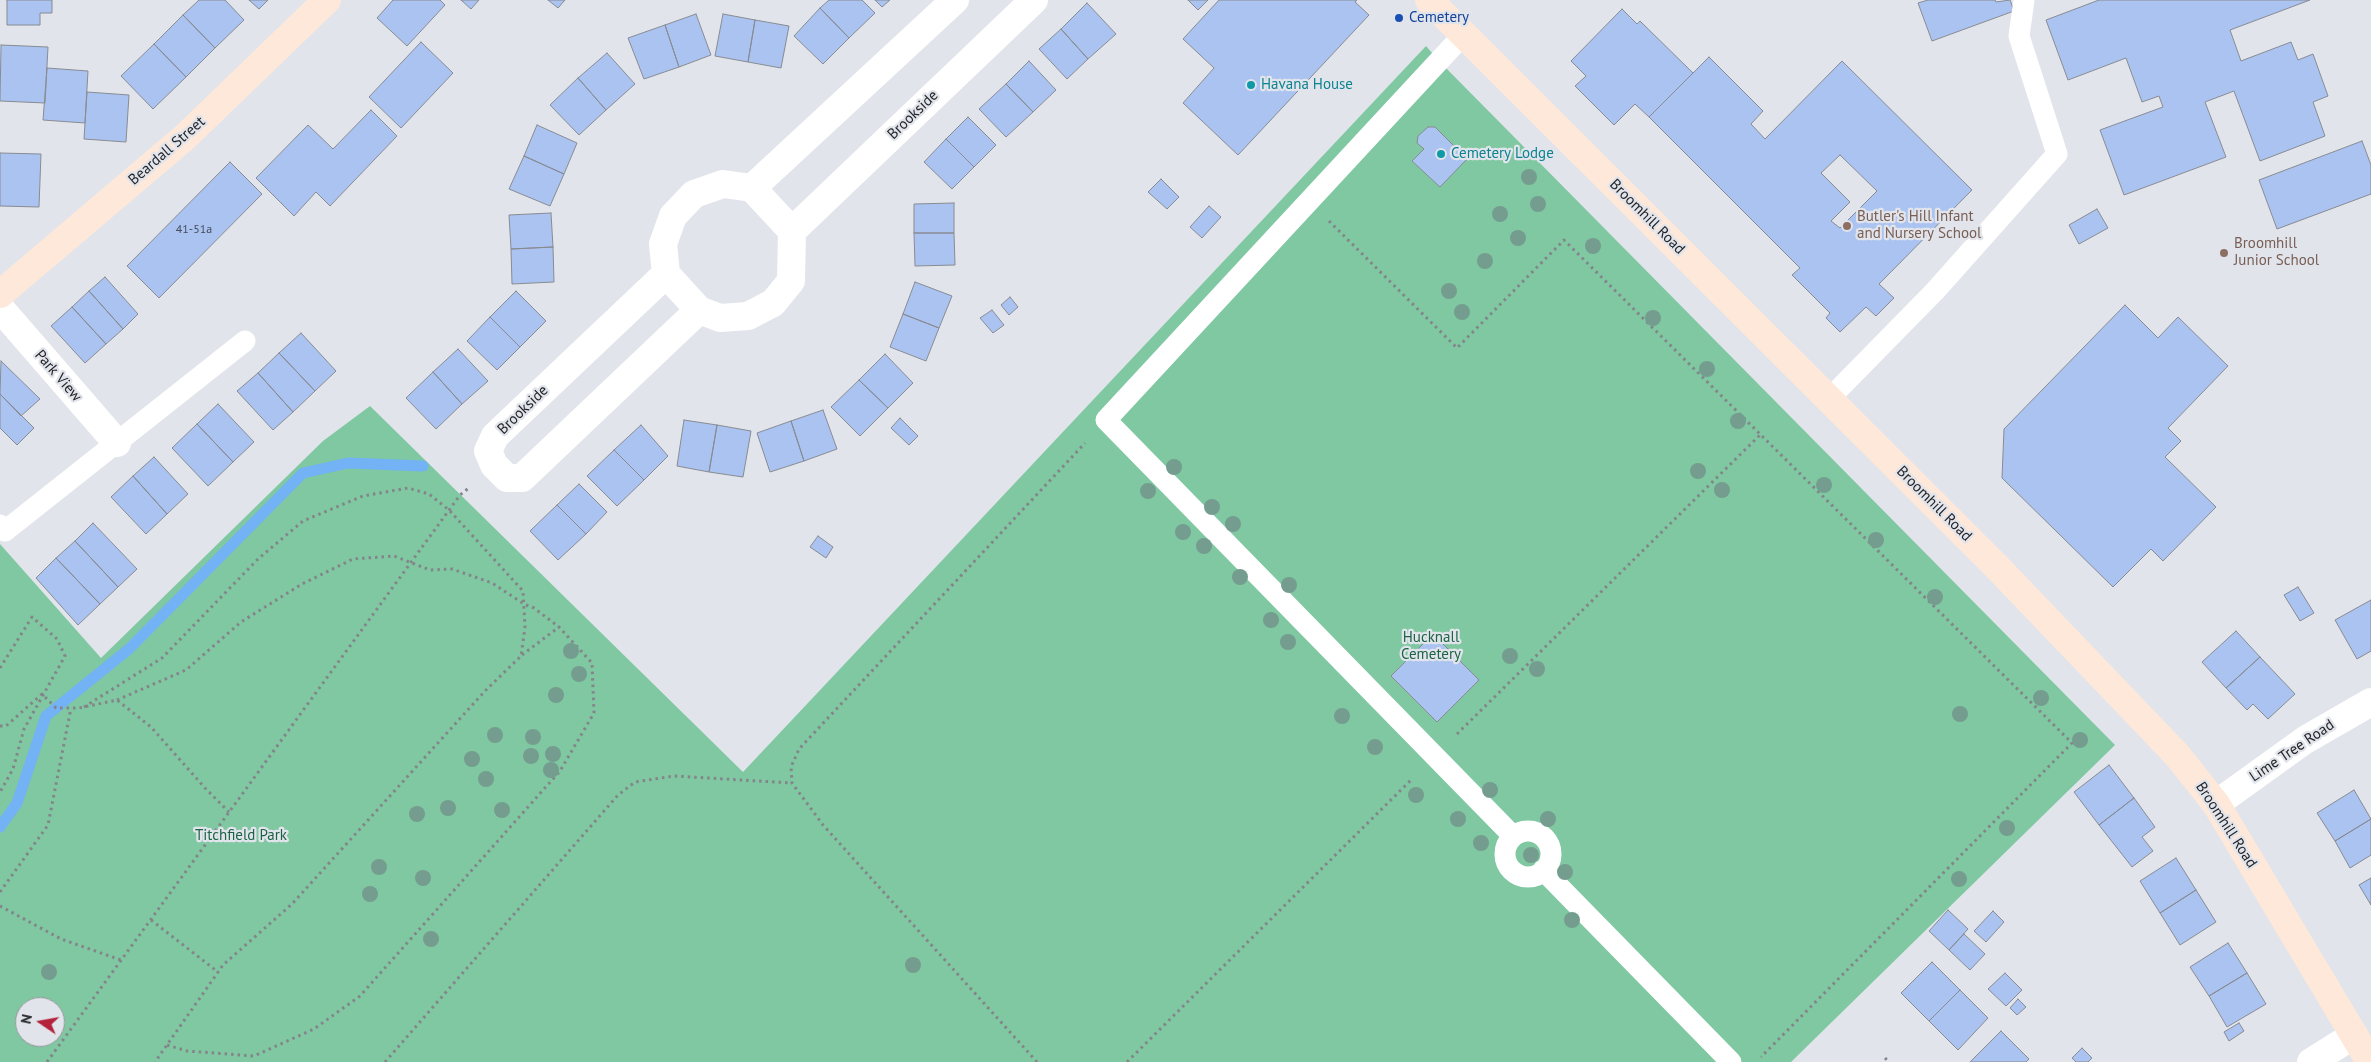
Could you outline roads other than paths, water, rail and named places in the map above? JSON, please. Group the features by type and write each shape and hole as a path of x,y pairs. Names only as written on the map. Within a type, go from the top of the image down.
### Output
{"street":[{"name":"Beardall Street","path":"0,294 185,137 327,0"},
{"path":"752,188 955,0"},
{"name":"Brookside","path":"792,231 1034,0"},
{"name":"Broomhill Road","path":"1429,0 2084,656 2178,755 2216,804 2370,1062"},
{"path":"723,184 752,188 792,231 791,281 773,303 748,316 720,318 699,310 666,274 663,244 673,216 694,194 723,184"},
{"name":"Brookside","path":"666,274 495,436 488,450 494,466 507,478 522,478 699,310"},
{"name":"Park View","path":"0,308 117,443"},
{"name":"Lime Tree Road","path":"2216,804 2305,740 2371,702"},
{"path":"2311,1062 2354,1035"}],"lane":[{"path":"1829,399 1935,291 2057,154 2019,36 2024,0"},
{"path":"1464,34 1106,420 1512,835"},
{"path":"0,525 5,531 245,341"},
{"path":"1527,830 1543,835 1551,849 1549,865 1537,876 1520,877 1507,866 1504,850 1512,835 1527,830"},
{"path":"1543,870 1732,1062"}],"waterway":[{"path":"0,827 17,803 46,716 129,649 303,473 348,463 423,466"}],"place":[{"name":"Cemetery","path":"1399,18"},
{"name":"Havana House","path":"1251,85"},
{"name":"Cemetery Lodge","path":"1441,154"},
{"name":"Butler's Hill Infant and Nursery School","path":"1847,226"},
{"name":"Broomhill Junior School","path":"2224,253"}],"park label":[{"name":"Hucknall Cemetery","path":"1431,646"},
{"name":"Titchfield Park","path":"241,836"}]}
